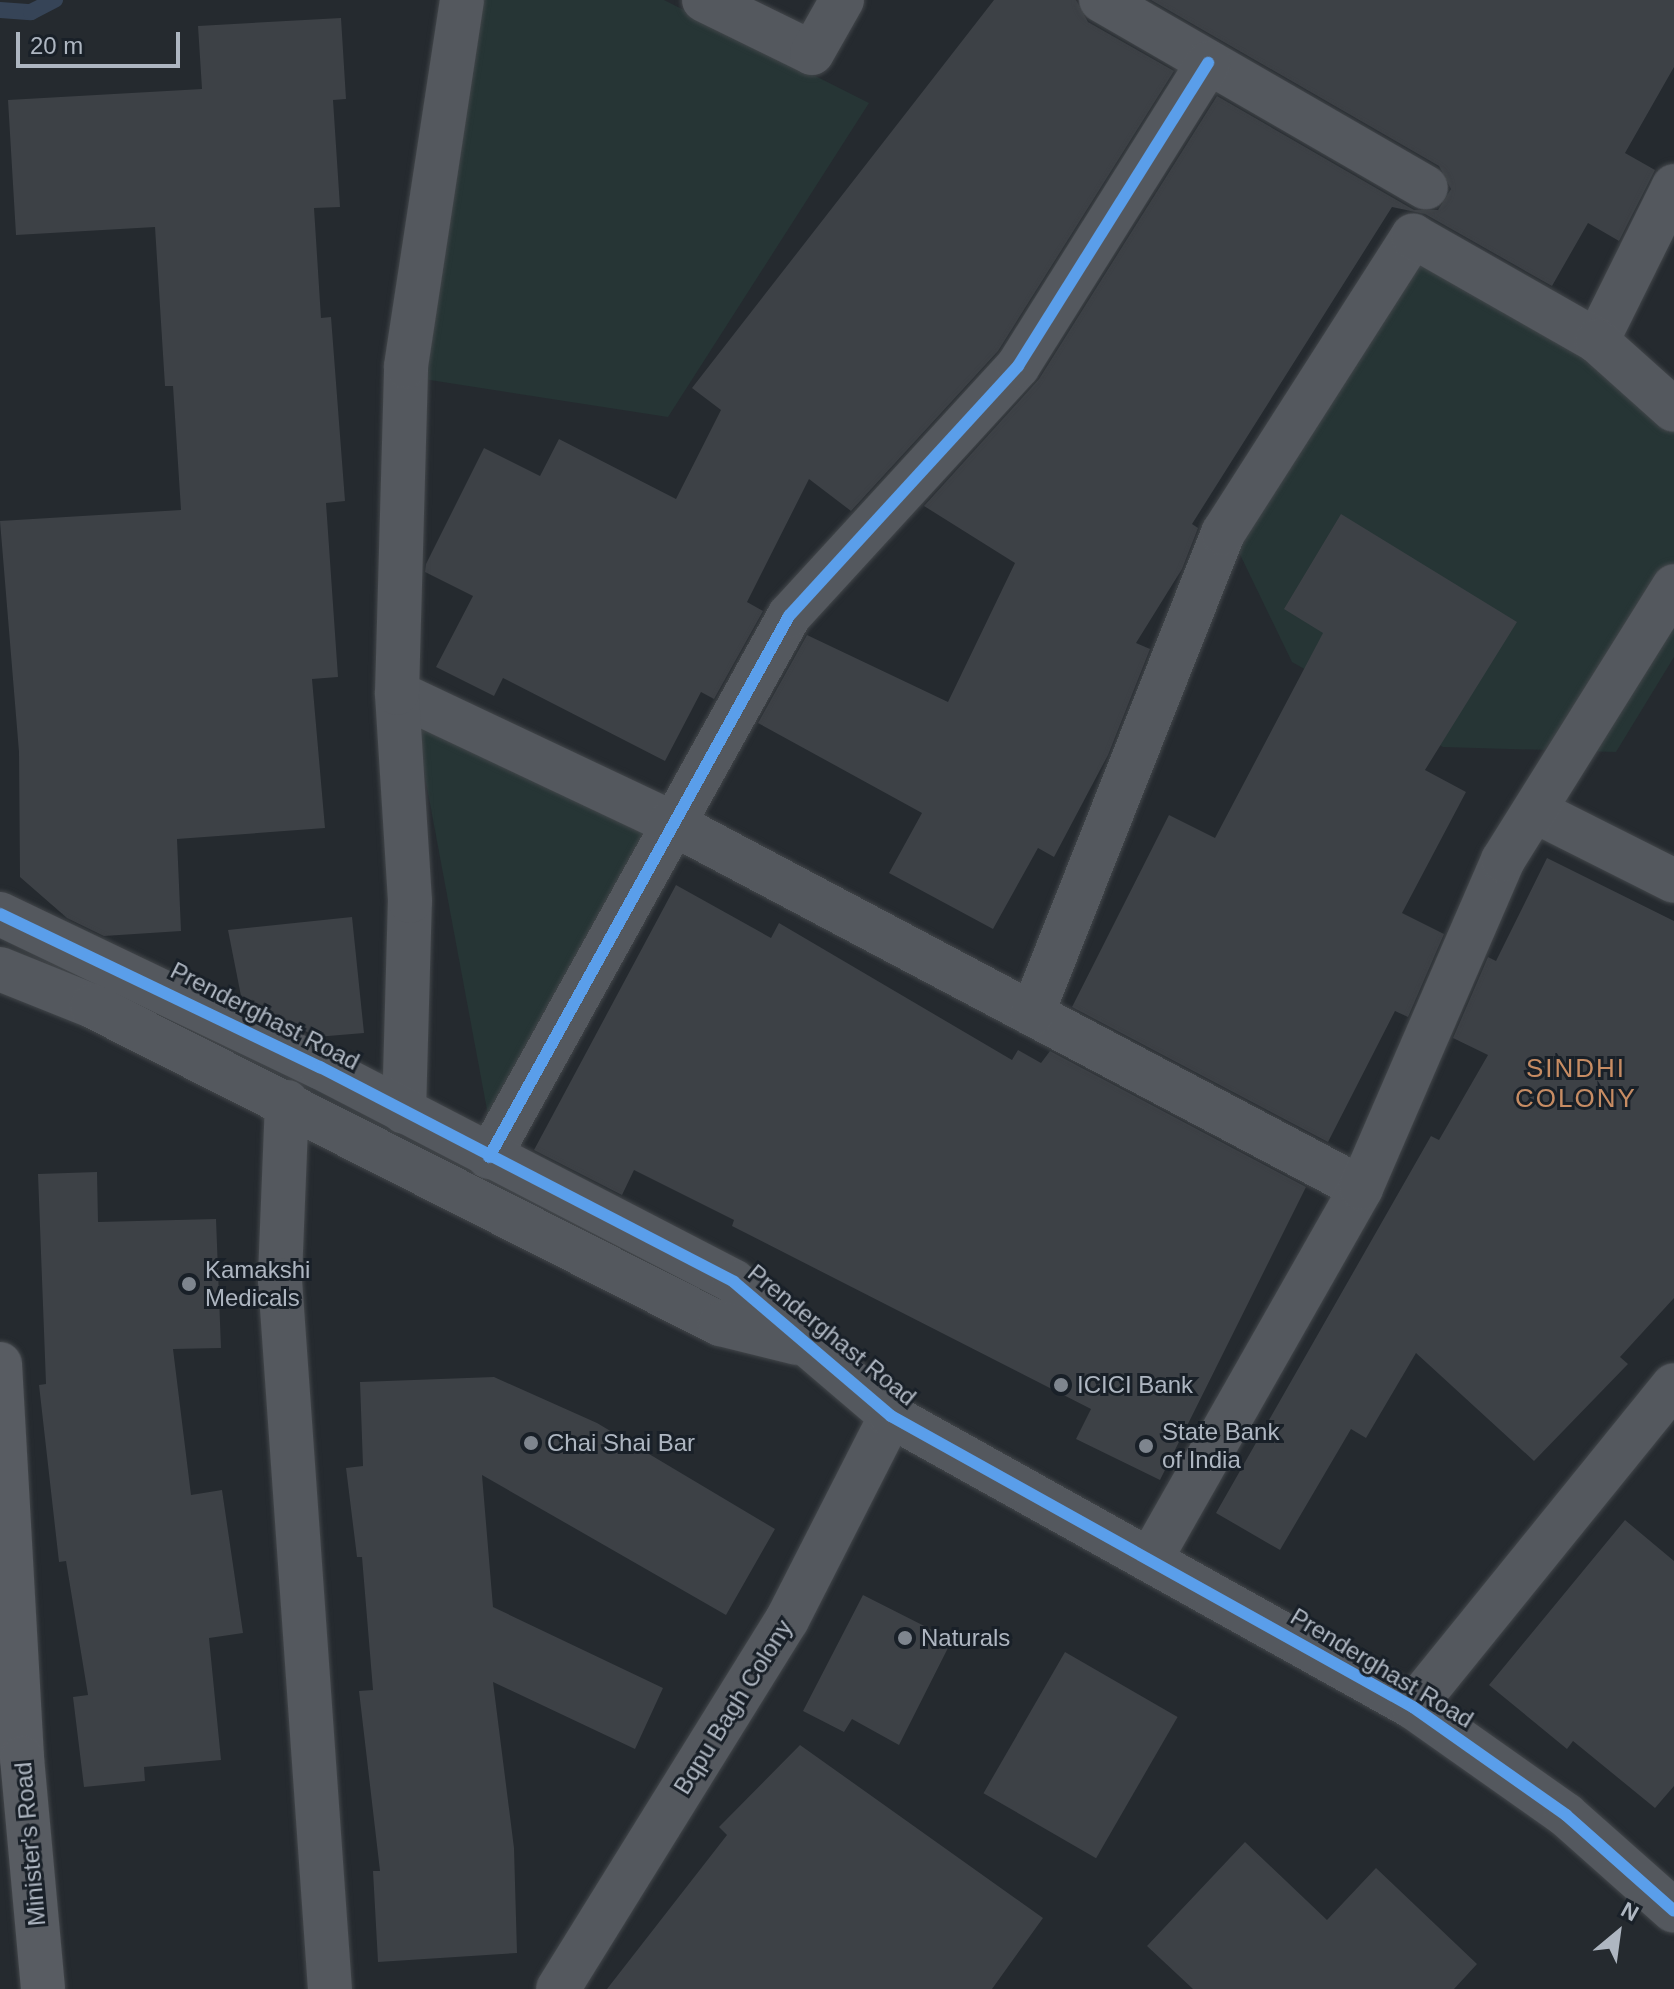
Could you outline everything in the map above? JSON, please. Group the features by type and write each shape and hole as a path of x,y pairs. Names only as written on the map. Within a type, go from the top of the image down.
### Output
{"main road":[{"name":"Minister's Road","path":"0,1364 22,1758 43,1989"}],"street":[{"path":"404,1112 410,901 397,693 406,366 462,0"},
{"path":"704,0 812,53 842,0"},
{"path":"1101,0 1426,188"},
{"path":"489,1157 670,822 789,616 1018,366 1208,63"},
{"path":"1597,341 1674,186"},
{"path":"1032,1014 1223,533 1413,236 1597,341 1674,410"},
{"path":"1151,1558 1361,1188 1503,860 1537,812 1674,586"},
{"path":"397,693 670,822 1361,1188"},
{"path":"1537,812 1674,881"},
{"name":"Prenderghast Road","path":"0,914 137,976 734,1282 891,1416 1151,1558 1413,1707 1566,1815 1674,1911"},
{"name":"Prenderghast Road","path":"0,969 92,1006 287,1102 720,1324 804,1344"},
{"path":"287,1102 280,1280 330,1989"},
{"path":"1413,1707 1674,1385"},
{"name":"Bqpu Bagh Colony","path":"558,1989 787,1620 891,1416"}],"shaded area":[{"path":"480,0 664,0 869,103 668,417 417,378"},
{"path":"1413,254 1592,358 1674,427 1674,657 1616,752 1443,747 1292,662 1233,540"},
{"path":"410,696 656,817 493,1142"}],"building":[{"path":"994,0 1076,0 1088,22 1174,71 998,351 851,511 809,479 747,602 763,611 714,699 701,692 665,761 503,678 494,696 436,667 473,596 425,572 426,564 484,448 540,476 559,439 676,499 721,410 692,388"},
{"path":"1151,0 1674,0 1674,67 1625,153 1655,170 1619,241 1588,223 1552,286 1425,214 1392,207 1192,524 1198,528 1182,569 1136,643 1150,649 1108,755 1054,857 1038,848 993,929 889,873 922,813 758,723 807,635 948,702 1015,563 924,506 1039,379 1217,96 1414,210 1438,210 1451,189 1439,166"},
{"path":"341,18 346,99 333,100 340,207 314,208 321,318 331,317 345,501 326,503 338,677 312,679 325,828 177,839 181,931 104,936 67,918 20,877 19,752 0,521 181,510 173,386 165,386 155,227 16,235 8,100 202,89 198,26"},
{"path":"1341,514 1517,622 1425,770 1466,792 1402,913 1444,934 1408,1017 1395,1011 1328,1142 1072,1007 1169,815 1215,838 1323,633 1284,609"},
{"path":"1547,858 1674,921 1674,1298 1620,1357 1628,1364 1534,1461 1416,1353 1366,1438 1351,1429 1280,1550 1216,1513 1431,1136 1439,1140 1488,1055 1453,1038 1488,957 1496,961"},
{"path":"676,885 771,938 779,923 1012,1060 1018,1050 1041,1063 1050,1051 1306,1187 1160,1480 1076,1439 1091,1409 732,1226 734,1220 634,1170 622,1195 534,1150"},
{"path":"352,917 364,1033 316,1037 241,996 228,930"},
{"path":"97,1172 98,1222 216,1219 221,1348 173,1349 191,1495 222,1490 243,1633 209,1638 221,1760 144,1767 145,1781 84,1787 73,1697 88,1695 66,1561 59,1562 39,1385 46,1384 38,1174"},
{"path":"494,1377 597,1423 775,1529 726,1615 482,1475 493,1607 663,1688 635,1749 493,1682 514,1848 517,1953 378,1962 373,1871 380,1871 359,1691 373,1690 362,1557 357,1557 346,1468 363,1466 360,1382"},
{"path":"1625,1520 1674,1561 1674,1786 1655,1808 1573,1741 1567,1749 1489,1685"},
{"path":"863,1595 952,1640 899,1745 852,1719 844,1732 803,1711"},
{"path":"1065,1652 1178,1717 1096,1858 984,1793"},
{"path":"800,1745 1043,1918 992,1989 607,1989 727,1835 719,1827"},
{"path":"1245,1842 1327,1920 1376,1868 1477,1964 1454,1989 1193,1989 1147,1946"}],"waterway":[{"path":"0,10 31,12 55,0"}],"cycle path":[{"path":"489,1157 789,616 1018,366 1208,63"},
{"path":"0,914 320,1067 734,1282 891,1416 1413,1707 1566,1815 1674,1911"}],"place":[{"name":"Kamakshi Medicals","path":"189,1284"},
{"name":"ICICI Bank","path":"1061,1385"},
{"name":"Chai Shai Bar","path":"531,1443"},
{"name":"State Bank of India","path":"1146,1446"},
{"name":"Naturals","path":"905,1638"}],"district":[{"name":"SINDHI COLONY","path":"1576,1084"}]}
